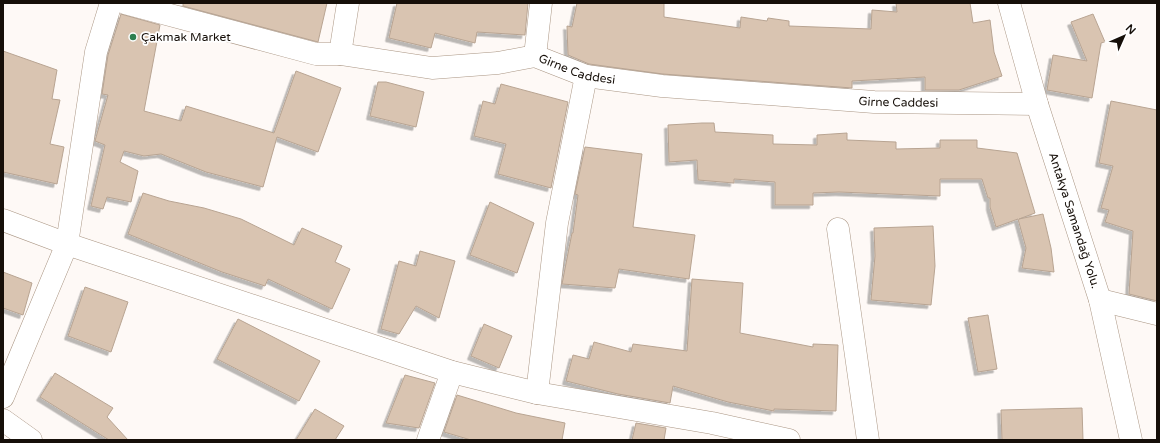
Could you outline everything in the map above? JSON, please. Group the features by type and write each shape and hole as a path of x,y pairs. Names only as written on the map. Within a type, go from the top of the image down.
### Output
{"street":[{"path":"3,397 67,244 96,52 112,3"},
{"name":"Girne Caddesi","path":"125,3 316,54 340,54 432,68 498,63 535,56 586,76 662,86 874,102 1037,104"},
{"path":"340,54 348,3"},
{"path":"535,56 541,3"},
{"name":"Antakya Samandağ Yolu.","path":"1009,3 1037,104 1100,300 1131,440"},
{"path":"537,393 557,223 586,76"},
{"path":"3,220 67,244 452,372 709,432 789,440"},
{"path":"838,229 868,440"},
{"path":"1100,300 1157,314"},
{"path":"428,440 452,372"},
{"path":"3,420 31,440"}],"building":[{"path":"183,3 327,3 318,42 183,6"},
{"path":"397,3 528,3 525,35 477,32 475,43 435,33 431,48 389,38"},
{"path":"577,3 664,3 664,17 740,28 741,17 767,21 768,18 789,21 789,26 871,29 872,10 897,12 896,3 970,3 973,23 990,20 994,52 1002,76 959,90 925,90 925,77 852,81 852,88 663,74 589,64 568,55 567,26 572,27"},
{"path":"121,14 160,25 144,111 181,121 186,106 274,133 296,71 341,88 318,152 277,137 263,187 206,172 161,154 144,156 124,151 120,162 138,171 131,202 107,197 103,209 91,206 105,145 95,141 108,95 102,94 108,55"},
{"path":"1093,14 1105,42 1101,43 1092,98 1047,90 1053,55 1087,61 1071,22"},
{"path":"3,51 57,70 52,99 60,100 50,144 64,147 57,184 3,172"},
{"path":"378,82 386,82 424,92 416,127 370,116"},
{"path":"501,84 568,102 551,188 498,174 506,144 474,136 483,101 495,104"},
{"path":"1111,101 1157,110 1157,301 1129,294 1133,231 1105,222 1109,210 1101,208 1113,166 1099,163"},
{"path":"714,123 715,132 773,135 773,144 817,145 817,135 847,133 847,140 896,142 896,149 940,148 940,140 977,140 977,148 1017,153 1035,213 1019,219 1043,214 1051,248 1054,272 1022,268 1026,248 1018,219 996,227 990,207 990,198 988,198 982,179 940,179 940,196 839,192 813,193 813,205 775,205 775,182 734,179 734,183 698,180 697,160 669,162 668,125"},
{"path":"585,147 642,154 633,227 695,235 689,279 619,269 615,288 562,284 573,233 578,195 575,194"},
{"path":"143,193 241,219 294,245 302,228 342,246 335,262 350,269 332,309 268,279 265,286 222,272 128,234"},
{"path":"490,202 534,223 517,273 470,255"},
{"path":"933,226 935,266 931,305 871,300 875,256 874,228"},
{"path":"420,251 455,261 439,318 416,306 399,334 381,329 399,261 416,266"},
{"path":"3,272 32,283 23,315 3,308"},
{"path":"692,279 743,283 740,333 813,347 813,344 838,345 836,411 774,409 774,411 728,402 673,386 670,403 618,394 566,381 573,355 589,359 594,342 631,352 633,344 687,351"},
{"path":"85,287 128,302 111,352 68,336"},
{"path":"988,315 997,369 978,372 968,318"},
{"path":"238,319 320,361 299,401 217,359"},
{"path":"484,324 512,336 499,368 471,356"},
{"path":"55,373 113,408 107,417 128,440 109,440 40,397"},
{"path":"405,375 435,383 419,428 386,423"},
{"path":"457,395 516,413 565,423 562,440 471,440 444,432"},
{"path":"1082,408 1083,440 1002,440 1001,410"},
{"path":"315,409 344,426 335,440 296,440"},
{"path":"636,423 666,428 664,440 632,440"}],"place":[{"name":"Çakmak Market","path":"133,37"}]}
